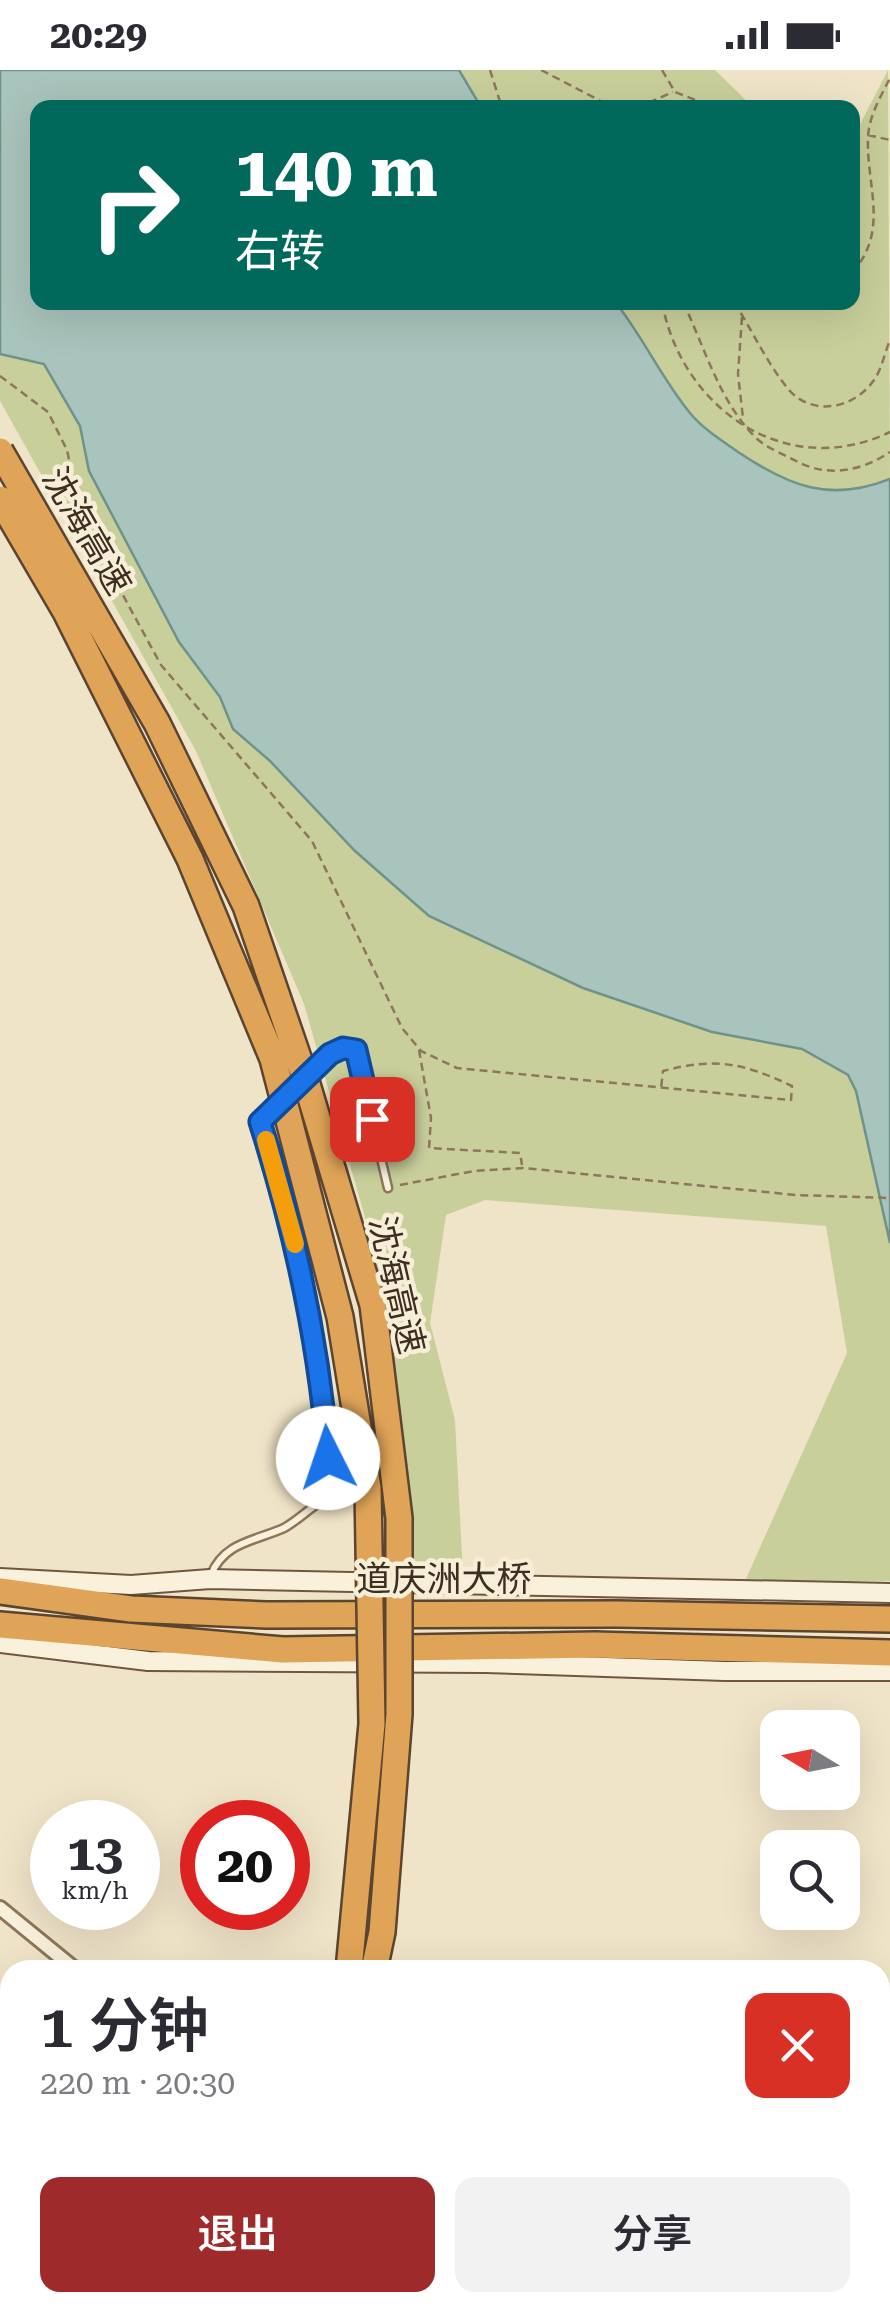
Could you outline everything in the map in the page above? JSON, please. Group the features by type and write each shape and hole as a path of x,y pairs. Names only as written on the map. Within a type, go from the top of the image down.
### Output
{"highway":[{"name":"沈海高速","path":"0,451 158,723 246,906 306,1081 373,1304 399,1518 400,1714 382,1932 376,1960"},
{"name":"沈海高速","path":"0,500 66,612 198,877 272,1059 340,1317 368,1488 372,1724 350,1960"},
{"name":"道庆洲大桥","path":"0,1591 132,1608 267,1615 618,1614 890,1619"},
{"name":"道庆洲大桥","path":"0,1626 283,1650 595,1645 890,1653"}],"main road":[{"path":"0,1578 131,1585 210,1579 890,1593"},
{"path":"0,1643 148,1661 486,1663 890,1672"}],"street":[{"path":"0,1908 64,1960"}],"lane":[{"path":"302,1081 330,1054 343,1048 356,1050 388,1188"},
{"path":"210,1579 216,1563 227,1552 247,1540 285,1527 317,1504 328,1458 323,1393 306,1294 286,1204 260,1122 288,1095"}],"path":[{"path":"490,70 499,100"},
{"path":"541,70 599,100"},
{"path":"662,70 675,92 696,100"},
{"path":"860,260 872,240 876,222 868,135 871,117 890,78"},
{"path":"656,100 675,92"},
{"path":"868,135 890,140"},
{"path":"664,310 668,333 687,372 715,406 738,424 765,436 822,447 851,445 890,432"},
{"path":"686,310 712,370 757,438 805,466 828,472 873,464 890,452"},
{"path":"739,310 790,390 808,405 832,408 852,401 875,379 890,340"},
{"path":"743,316 738,374 743,420"},
{"path":"0,376 48,412 67,450 81,518 161,665 312,841 402,1028 419,1049 456,1068 660,1088 792,1100 792,1086 751,1068 698,1062 664,1070 660,1088"},
{"path":"419,1049 432,1118 429,1148 520,1153 523,1168"},
{"path":"388,1188 474,1170 523,1168 796,1195 890,1198"}],"green space":[{"path":"448,70 715,70 746,100 466,100"},
{"path":"888,70 890,488 817,510 691,443 599,310 860,310 860,124"},
{"path":"0,270 171,577 890,1051 890,1581 745,1581 847,1353 826,1226 485,1200 446,1215 430,1323 455,1420 463,1575 411,1568 377,1259 304,1004 196,751 0,401"}],"water":[{"path":"0,70 459,70 477,100 30,100 30,310 621,310 690,413 738,452 775,474 811,487 848,490 890,479 890,1243 856,1091 848,1075 802,1049 712,1032 583,988 429,916 355,851 270,761 233,729 220,697 179,642 89,471 80,426 44,364 0,354"}],"slow traffic":[{"path":"266,1140 295,1244"}],"route":[{"path":"328,1458 323,1393 306,1294 286,1204 260,1122 330,1054 343,1048 356,1050 372,1119"}]}
